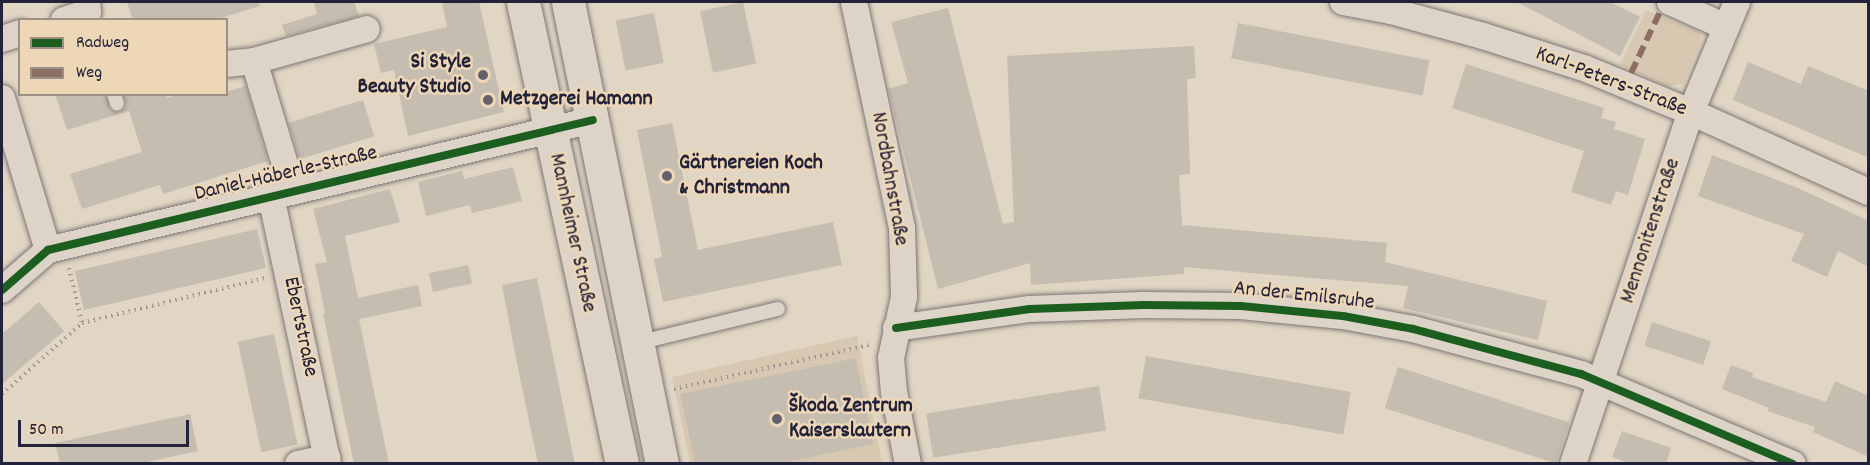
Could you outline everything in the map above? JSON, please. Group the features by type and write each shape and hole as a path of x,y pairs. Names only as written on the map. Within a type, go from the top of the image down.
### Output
{"main road":[{"name":"Mannheimer Straße","path":"523,2 622,464"},
{"name":"Mannheimer Straße","path":"568,2 662,464"}],"street":[{"name":"Nordbahnstraße","path":"860,2 902,228 904,297 891,358 908,464"},
{"name":"Karl-Peters-Straße","path":"1343,2 1483,36 1584,68 1691,111 1869,192"},
{"path":"1670,2 1726,27"},
{"name":"Mennonitenstraße","path":"1574,464 1691,111 1737,2"},
{"path":"228,64 254,61 367,29"},
{"path":"2,39 18,34"},
{"name":"Daniel-Häberle-Straße","path":"254,61 282,193"},
{"path":"2,98 48,250"},
{"name":"Daniel-Häberle-Straße","path":"2,290 48,250 593,120"},
{"name":"Ebertstraße","path":"282,193 328,461 298,464"},
{"name":"An der Emilsruhe","path":"896,328 1030,309 1143,305 1240,306 1344,316 1413,329 1581,374 1699,421 1793,464"}],"lane":[{"path":"637,343 778,309"}],"path":[{"path":"68,268 82,323"},
{"path":"2,394 82,323 271,277"},
{"path":"647,393 869,345"}],"shaded area":[{"path":"1646,10 1696,30 1701,35 1700,43 1683,84 1668,86 1620,65"},
{"name":"Škoda Zentrum Kaiserslautern","path":"857,336 882,463 690,463 672,377"}],"building":[{"path":"127,2 259,2 260,6 221,18 132,18"},
{"path":"314,2 354,2 359,16 286,36 282,25 317,14"},
{"path":"442,2 479,2 504,112 408,136 394,70 381,73 374,44 447,27"},
{"path":"743,2 756,64 713,73 700,11"},
{"path":"1517,2 1610,2 1640,17 1620,56"},
{"path":"948,8 1003,224 1014,222 1007,56 1194,46 1196,78 1187,79 1190,174 1179,175 1182,225 1387,243 1385,262 1547,301 1538,340 1403,308 1408,286 1184,267 1184,274 1031,285 1030,263 938,289 888,89 908,83 891,22"},
{"path":"654,13 664,63 625,71 616,20"},
{"path":"1238,23 1429,60 1423,96 1231,58"},
{"path":"1748,62 1801,84 1808,66 1869,91 1869,158 1733,100"},
{"path":"1466,64 1604,108 1601,118 1616,122 1614,129 1645,139 1628,195 1616,191 1611,205 1571,192 1584,151 1452,108"},
{"path":"246,86 268,161 163,194 160,185 82,209 70,174 142,152 129,111 67,130 56,96 106,96 110,110 119,113 126,107 124,96 167,96 167,98 173,96 228,96 228,91"},
{"path":"363,100 374,136 300,159 288,123"},
{"path":"672,123 698,250 833,222 842,265 663,302 654,259 662,257 637,130"},
{"path":"1712,155 1798,188 1869,221 1869,267 1838,251 1827,277 1791,261 1804,234 1698,196"},
{"path":"513,167 522,201 472,213 470,205 426,216 418,182 462,171 464,179"},
{"path":"390,189 400,222 345,236 358,298 418,285 422,306 359,319 389,464 354,464 323,314 325,313 315,264 327,262 313,209"},
{"path":"257,229 266,268 84,310 75,271"},
{"path":"468,265 472,284 433,292 429,273"},
{"path":"537,278 575,464 538,464 517,363 502,285"},
{"path":"39,302 64,331 2,384 2,334"},
{"path":"1652,322 1711,341 1703,365 1644,346"},
{"path":"274,334 297,445 261,452 238,342"},
{"path":"1146,356 1351,392 1343,434 1139,398"},
{"name":"Škoda Zentrum Kaiserslautern","path":"856,358 873,444 778,464 695,464 680,394"},
{"path":"1731,365 1753,373 1752,377 1826,402 1835,381 1869,396 1869,457 1813,432 1815,427 1767,411 1769,408 1722,389"},
{"path":"1398,367 1569,423 1556,464 1385,408"},
{"path":"1099,386 1106,430 933,458 926,413"},
{"path":"190,414 198,451 138,464 60,464 55,443"},
{"path":"1622,431 1671,448 1666,464 1631,464 1612,457"}],"marked path":[{"path":"1631,73 1660,12"}],"cycle path":[{"path":"2,290 48,250 593,120"},
{"path":"896,328 1030,309 1143,305 1241,306 1343,316 1413,329 1581,374 1793,464"}],"place":[{"name":"Si Style Beauty Studio","path":"483,75"},
{"name":"Metzgerei Hamann","path":"488,100"},
{"name":"Gärtnereien Koch & Christmann","path":"667,176"},
{"name":"Škoda Zentrum Kaiserslautern","path":"777,419"}]}
